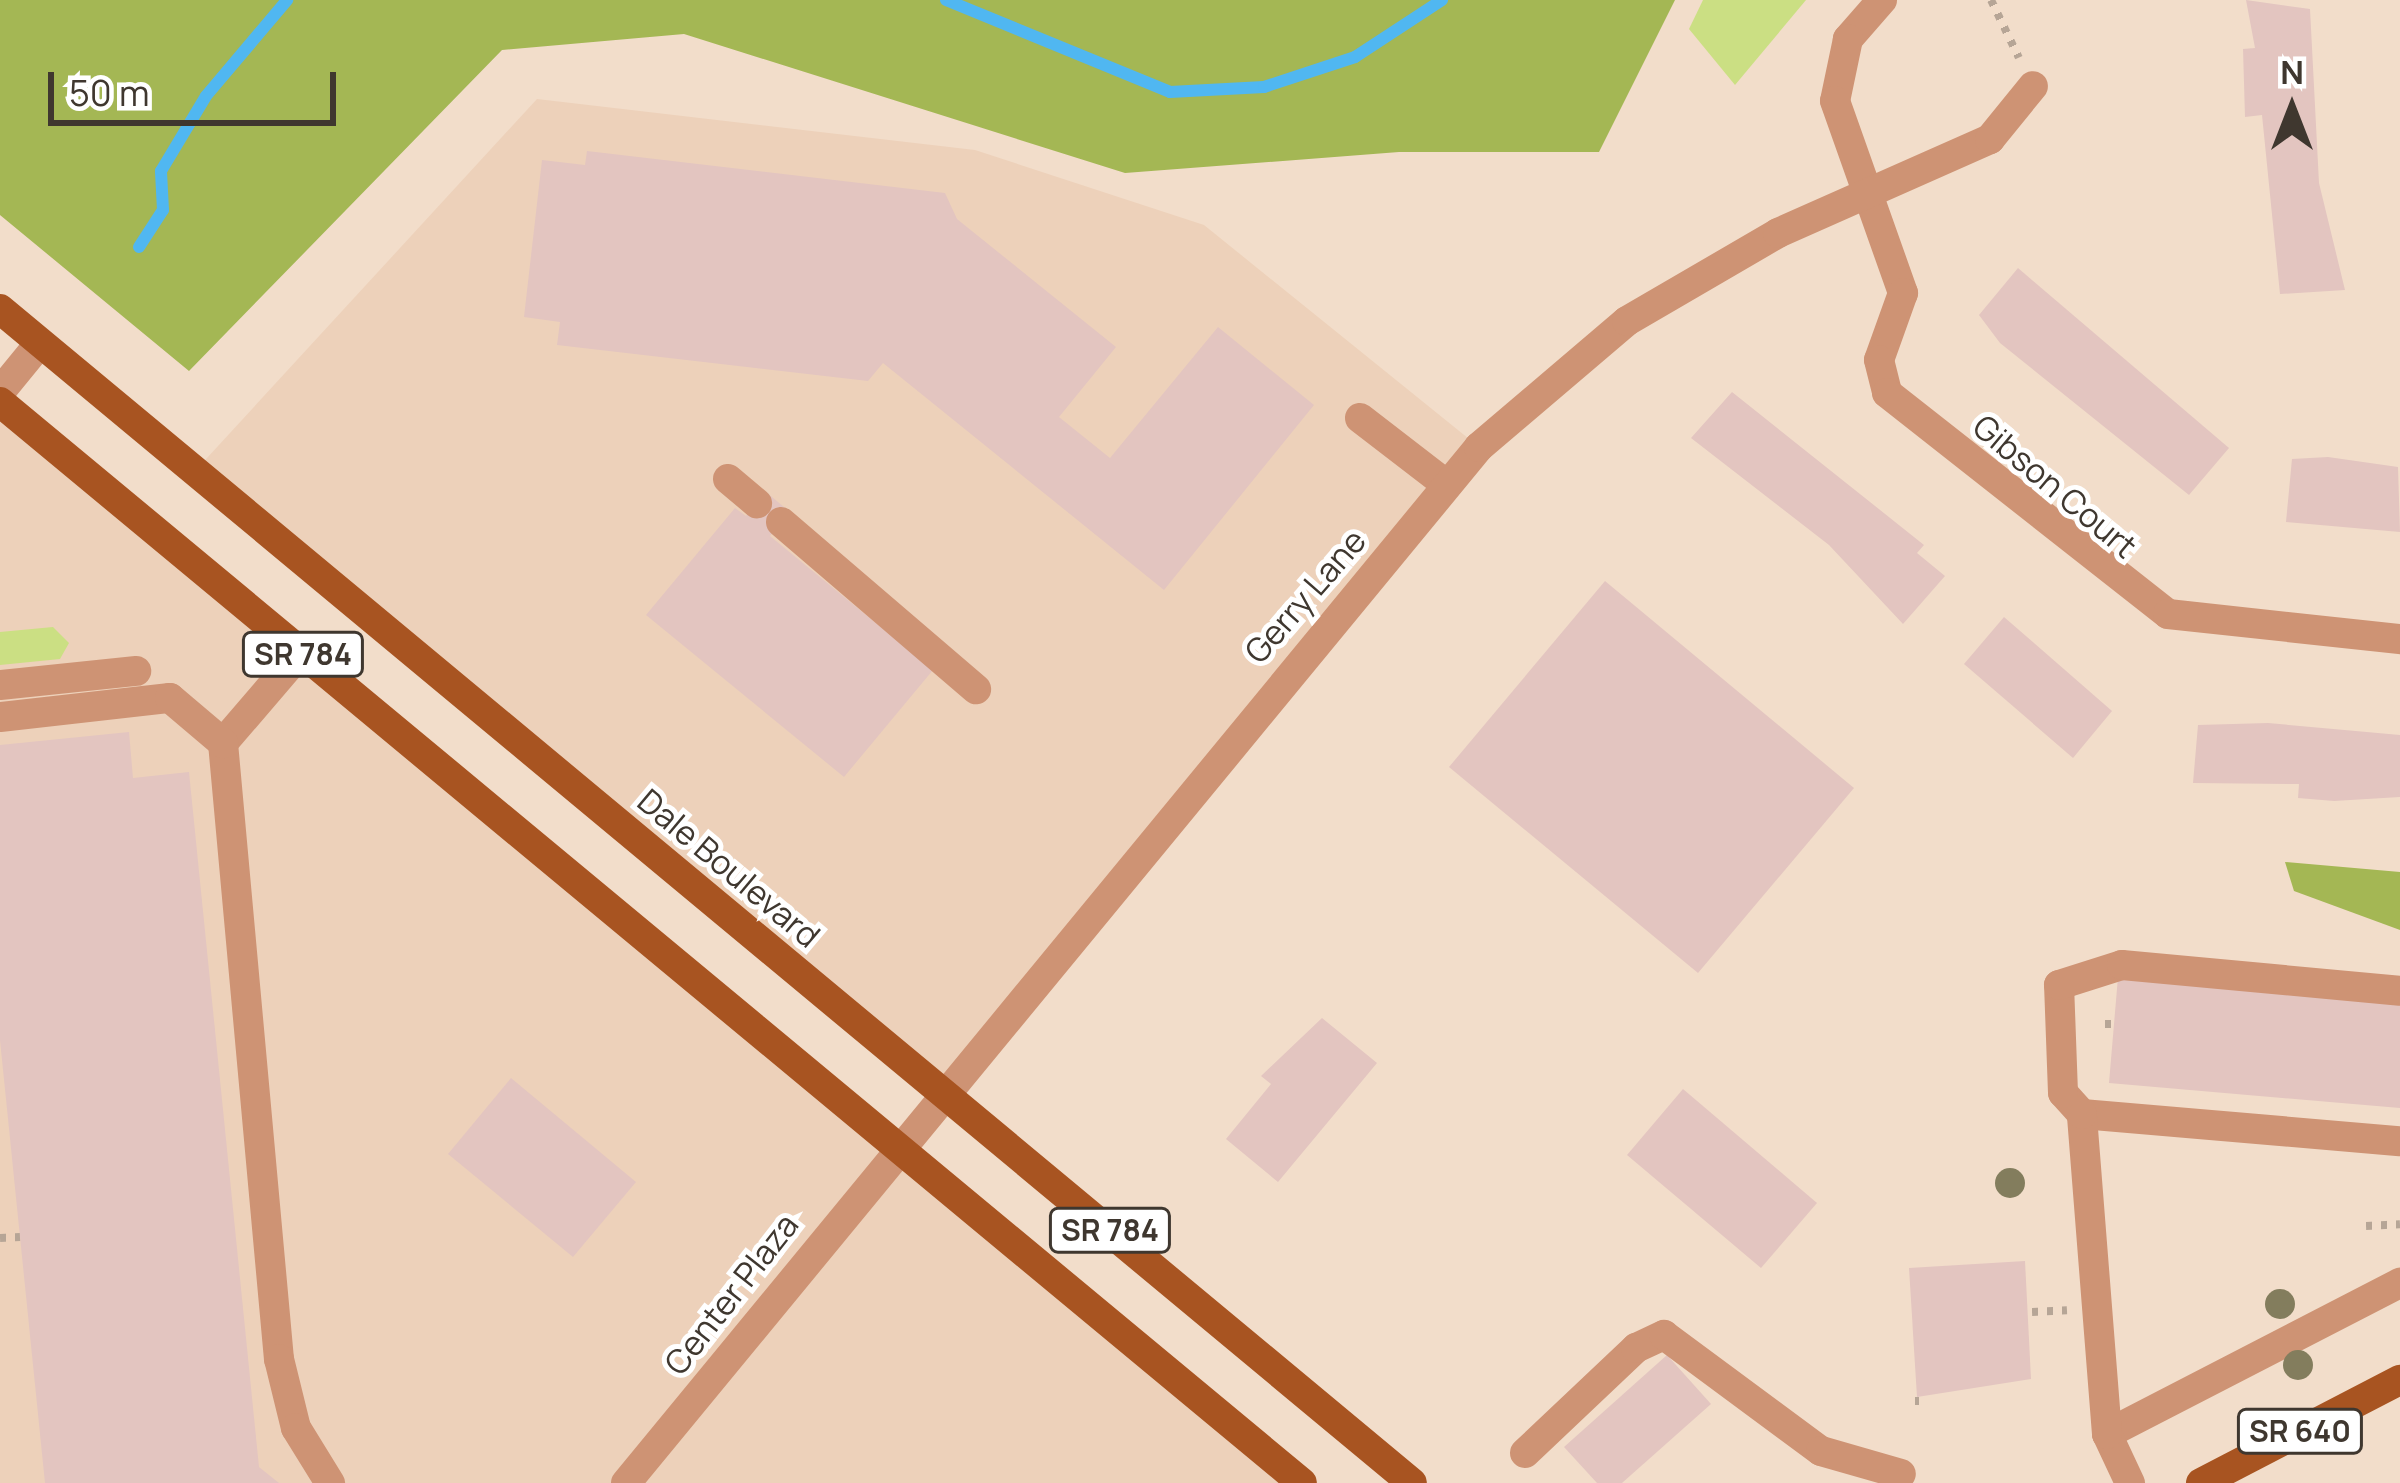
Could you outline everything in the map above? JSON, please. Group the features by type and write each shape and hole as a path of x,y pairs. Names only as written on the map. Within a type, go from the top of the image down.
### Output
{"main road":[{"name":"Dale Boulevard","path":"0,309 1412,1483"},
{"name":"SR 784","path":"0,402 892,1149 1302,1483"},
{"name":"SR 640","path":"2201,1483 2400,1380"}],"street":[{"path":"1862,194 1836,86 1848,39 1882,0"},
{"name":"Gerry Lane","path":"892,1149 1447,485 1627,321 1862,194 1990,139 2033,86"},
{"name":"Gibson Court","path":"1862,194 1905,307 1880,360 1887,393 2111,579 2203,625 2400,639"},
{"path":"0,392 40,343"},
{"path":"1360,418 1447,485"},
{"path":"728,478 976,689"},
{"path":"223,743 301,652"},
{"path":"0,685 136,671"},
{"path":"0,717 170,698 223,743 280,1359 296,1428 330,1483"},
{"path":"2130,1483 2107,1434 2082,1114 2063,1094 2059,985 2122,965 2400,991"},
{"path":"2082,1114 2400,1142"},
{"name":"Center Plaza","path":"626,1483 892,1149"},
{"path":"2107,1434 2400,1283"},
{"path":"1525,1453 1636,1348 1676,1336 1821,1450 1901,1474"}],"path":[{"path":"1990,0 2033,86"},
{"path":"2366,1226 2400,1225"},
{"path":"0,1238 20,1237"}],"shaded area":[{"path":"537,99 975,150 1204,225 1479,447 940,1090 195,471"},
{"path":"0,402 1291,1483 0,1483"}],"green space":[{"path":"0,0 1675,0 1599,152 1399,152 1125,173 684,34 502,50 189,371 0,215"},
{"path":"1703,0 1806,0 1735,85 1689,29"},
{"path":"53,627 69,643 60,659 0,665 0,632"},
{"path":"2285,862 2400,872 2400,930 2294,891"}],"building":[{"path":"2246,0 2310,9 2319,183 2345,290 2280,294 2262,115 2245,117 2243,49 2255,48"},
{"path":"587,151 945,193 957,219 1116,347 1059,417 1110,458 1218,327 1314,405 1164,590 883,363 868,381 557,345 560,322 524,317 542,160 585,165"},
{"path":"2018,268 2229,448 2189,495 2000,343 1979,315"},
{"path":"1732,392 1924,545 1917,553 1945,576 1903,624 1829,545 1691,438"},
{"path":"2328,457 2398,467 2400,532 2286,522 2292,459"},
{"path":"766,492 790,512 770,536 933,670 844,777 646,615 735,508 746,516"},
{"path":"1605,581 1854,788 1698,973 1449,767"},
{"path":"2004,617 2112,711 2073,758 1964,664"},
{"path":"2268,723 2400,735 2400,797 2334,801 2298,798 2299,784 2193,783 2198,725"},
{"path":"129,732 133,778 189,772 259,1467 279,1483 45,1483 0,1040 0,745"},
{"path":"2118,977 2400,1002 2400,1108 2109,1083"},
{"path":"1322,1018 1377,1063 1278,1182 1226,1139 1271,1084 1261,1076"},
{"path":"511,1078 636,1182 573,1257 448,1154"},
{"path":"1683,1089 1817,1203 1761,1268 1627,1155"},
{"path":"2025,1261 2031,1379 1917,1397 1909,1268"},
{"path":"1667,1355 1711,1404 1622,1483 1597,1483 1564,1447"}],"waterway":[{"path":"139,247 163,210 161,171 206,96 287,0"},
{"path":"946,0 1170,92 1264,87 1355,57 1442,0"}]}
